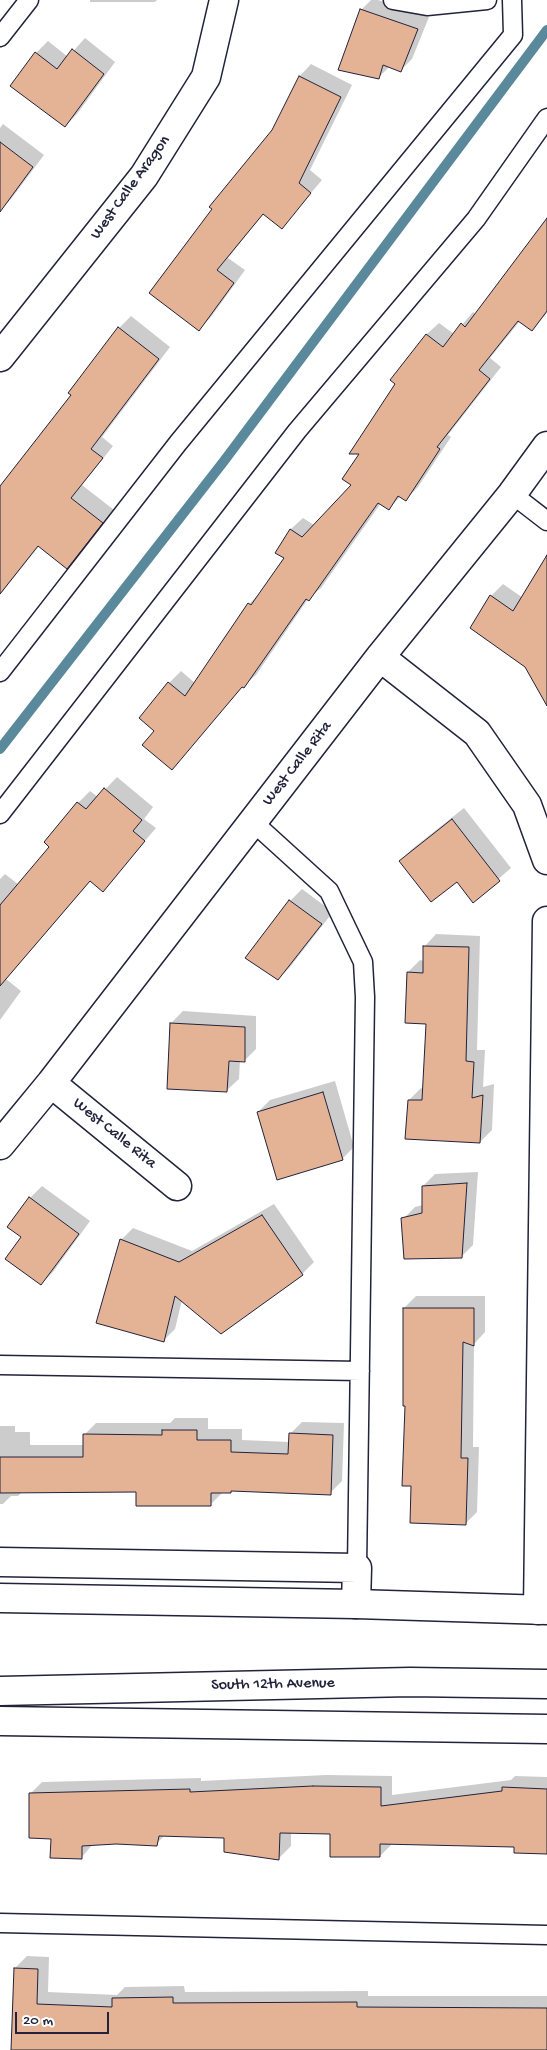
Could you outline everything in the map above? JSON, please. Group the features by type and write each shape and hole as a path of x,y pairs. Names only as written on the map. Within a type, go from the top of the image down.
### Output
{"street":[{"name":"West Calle Aragon","path":"0,357 144,176 206,77 224,0"},
{"name":"West Calle Rita","path":"0,1145 51,1083 380,657 512,494 547,446"},
{"path":"380,657 477,733 527,805 547,860"},
{"path":"0,1598 356,1604 542,1610 547,921"},
{"name":"West Calle Rita","path":"51,1083 177,1186"},
{"path":"0,1562 357,1568 356,1604"},
{"name":"South 12th Avenue","path":"0,1691 410,1682 547,1684"},
{"path":"0,1721 547,1729"}],"lane":[{"path":"0,37 29,0"},
{"path":"393,0 427,6 487,0"},
{"path":"0,672 178,442 513,35 512,0"},
{"path":"0,814 296,431 476,218 547,118"},
{"path":"512,494 547,521"},
{"path":"253,822 328,891 363,962 365,997 357,1568"},
{"path":"0,1365 360,1371"},
{"path":"0,1923 547,1935"}],"building":[{"path":"360,9 418,29 401,72 383,65 379,79 338,70"},
{"path":"72,49 104,74 65,127 10,86 35,52 57,69"},
{"path":"299,76 341,97 299,183 311,193 282,229 263,214 217,270 234,283 199,331 149,293 212,209 209,207 272,130"},
{"path":"0,142 33,167 0,212"},
{"path":"547,218 547,311 532,331 518,321 479,370 490,379 437,447 440,449 406,501 398,496 389,510 378,503 309,601 306,599 244,688 242,687 172,770 142,745 154,731 139,718 168,682 185,696 248,603 251,605 284,558 275,553 290,529 302,537 351,485 342,479 359,454 349,454 395,384 390,380 426,334 443,347 461,323 465,327"},
{"path":"118,327 159,359 91,449 103,458 71,498 103,523 67,569 38,546 0,594 0,486 71,395 68,393"},
{"path":"547,555 547,706 525,667 470,628 490,595 513,611"},
{"path":"104,788 142,820 133,831 145,841 103,892 90,881 0,986 0,905 49,847 44,842 77,802 86,809"},
{"path":"452,819 500,881 473,903 457,882 431,902 399,861"},
{"path":"289,900 322,924 278,980 245,958"},
{"path":"423,946 469,947 466,1061 474,1062 472,1098 483,1095 480,1143 405,1139 408,1100 422,1100 426,1024 405,1023 407,972 423,973"},
{"path":"170,1023 245,1027 245,1062 229,1061 227,1092 167,1089"},
{"path":"323,1092 343,1160 277,1180 257,1112"},
{"path":"467,1183 462,1258 404,1259 401,1218 422,1213 422,1186"},
{"path":"29,1197 79,1234 41,1285 5,1259 21,1237 7,1227"},
{"path":"262,1215 303,1275 221,1334 175,1296 164,1342 96,1323 120,1239 179,1262"},
{"path":"403,1308 474,1308 474,1346 463,1342 461,1458 468,1458 466,1525 410,1523 411,1486 402,1486 405,1406 403,1406"},
{"path":"162,1430 197,1430 197,1440 231,1440 231,1452 288,1454 289,1433 333,1435 331,1495 231,1491 231,1493 211,1493 211,1506 136,1506 136,1492 0,1493 0,1457 83,1457 83,1434 162,1435"},
{"path":"313,1786 381,1787 381,1806 502,1791 502,1787 547,1789 547,1854 514,1853 514,1847 380,1844 380,1857 330,1857 330,1834 280,1833 279,1860 224,1852 224,1838 159,1836 157,1846 116,1844 82,1846 82,1859 50,1858 51,1839 29,1838 29,1793 190,1789 190,1792"},
{"path":"14,1968 38,1969 37,2004 112,2007 112,1998 173,1997 173,2003 357,2002 357,2007 547,2008 547,2050 11,2050"}],"waterway":[{"path":"0,749 224,461 547,30"}]}
